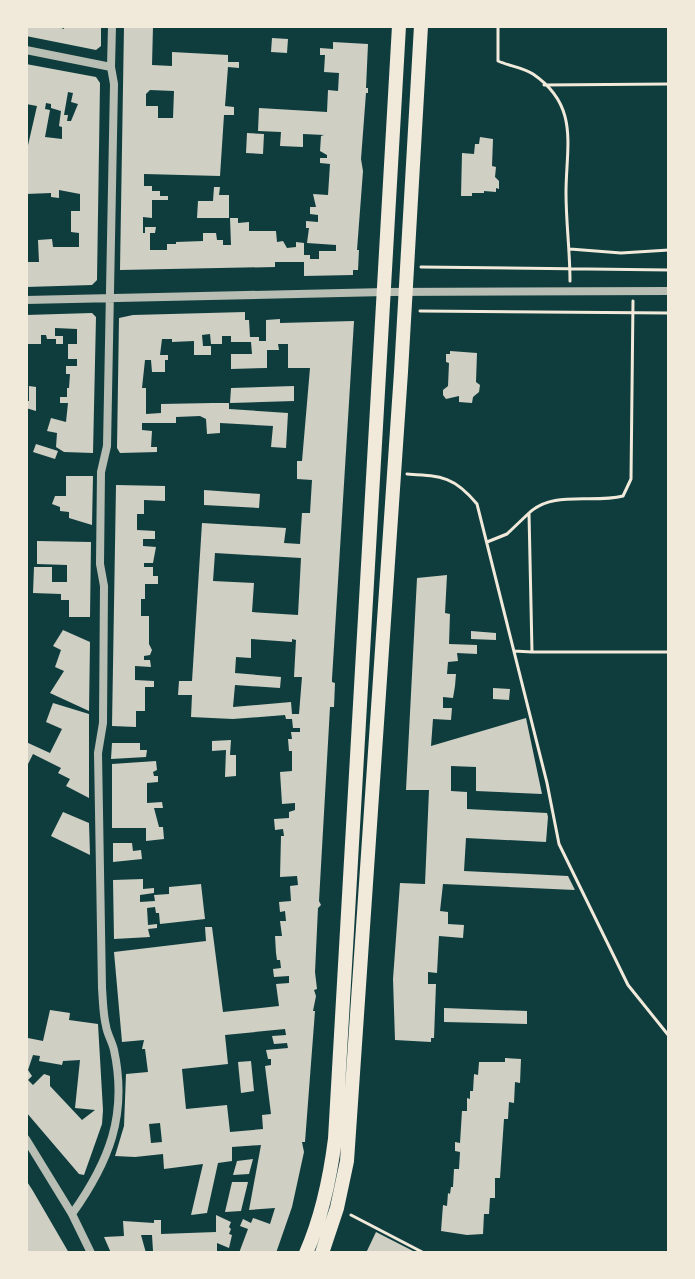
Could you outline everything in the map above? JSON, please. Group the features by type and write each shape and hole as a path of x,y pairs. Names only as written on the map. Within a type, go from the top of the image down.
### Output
{"main road":[{"path":"306,1253 325,1194 335,1139 399,26"},
{"path":"322,1253 337,1208 347,1161 421,26"}],"street":[{"path":"72,1214 96,1180 116,1128 118,1094 114,1049 106,1027 102,988 98,753 103,723 101,472 107,446 114,84 111,67 112,26"},
{"path":"26,50 111,67"},
{"path":"26,300 385,292 669,291"},
{"path":"26,1139 72,1214 91,1253"}],"path":[{"path":"498,26 498,61 533,74 556,99 569,125 566,195 569,293"},
{"path":"544,85 669,84"},
{"path":"570,249 621,253 669,250"},
{"path":"416,267 669,270"},
{"path":"487,542 507,534 538,504 549,500 610,499 623,496 627,491 633,469 633,290"},
{"path":"412,311 669,313"},
{"path":"393,473 441,476 462,486 477,504 547,783 559,844 628,985 669,1036"},
{"path":"529,513 532,652"},
{"path":"514,651 669,652"},
{"path":"337,1208 424,1253"}],"building":[{"path":"26,26 64,29 64,26 101,26 101,46 96,50 26,36"},
{"path":"124,26 153,26 152,65 172,66 172,52 228,55 228,62 239,62 239,68 228,67 225,106 234,107 234,115 224,115 220,176 144,174 144,186 160,191 160,196 168,196 168,200 152,200 152,218 143,217 143,233 145,227 156,227 155,233 150,233 150,250 167,250 167,244 176,242 203,241 203,233 216,233 217,240 223,240 223,245 231,245 230,218 238,218 238,223 249,222 249,231 276,231 277,242 283,241 287,248 296,247 296,242 304,243 304,255 310,255 310,259 319,259 319,251 336,251 336,245 307,243 309,228 306,228 306,221 318,222 318,215 310,214 310,207 316,207 313,194 328,195 330,164 320,163 320,158 327,158 320,151 321,136 324,135 303,134 303,147 280,146 281,132 258,131 259,108 327,112 328,90 338,91 339,73 324,72 325,55 320,55 320,48 333,49 333,42 368,44 358,270 353,270 353,275 304,276 304,262 275,262 275,267 120,270","holes":["150,90 174,91 173,118 158,118 158,106 146,106 146,94"]},
{"path":"272,38 288,39 287,53 271,52"},
{"path":"26,64 96,77 100,83 97,280 92,285 26,287 26,262 39,262 38,240 52,239 53,247 79,247 79,233 71,232 71,211 80,211 80,194 59,190 59,198 51,197 51,193 26,194 26,154 37,106 26,104","holes":["68,92 73,93 71,102 78,104 71,121 67,121 68,115 64,115","46,103 61,111 59,126 62,127 62,139 45,137 50,110 45,109"]},
{"path":"247,133 264,134 263,154 246,153"},
{"path":"480,137 493,139 492,166 496,167 499,189 496,188 496,192 461,196 462,153 474,154"},
{"path":"214,187 220,187 219,195 229,195 229,218 197,218 198,201 213,201"},
{"path":"245,312 250,337 259,337 259,341 266,341 266,320 280,319 280,323 354,321 332,679 335,683 334,707 330,707 315,972 317,989 314,990 305,1142 302,1142 304,1152 292,1207 276,1253 239,1253 248,1229 240,1226 243,1219 251,1223 253,1218 270,1224 275,1208 249,1210 261,1145 232,1147 232,1161 218,1163 207,1213 191,1215 203,1164 164,1169 163,1154 115,1156 124,1126 126,1074 148,1072 145,1049 142,1049 144,1040 122,1042 114,952 206,941 205,927 212,927 223,1012 279,1006 276,984 289,983 289,976 274,977 273,969 281,968 280,960 277,960 275,936 282,936 280,921 286,921 285,911 280,912 279,902 291,901 290,886 298,885 297,876 280,877 281,836 284,836 283,829 275,830 274,819 289,818 289,812 295,810 295,803 282,804 280,772 292,771 292,751 289,751 288,739 292,739 291,732 300,732 300,728 293,728 292,719 286,719 285,715 233,719 191,717 192,695 178,695 179,681 192,681 202,523 286,528 284,543 300,544 302,513 310,513 312,480 297,479 297,461 302,461 310,368 288,368 288,344 278,344 279,350 267,350 267,368 231,369 231,354 252,354 251,342 231,342 231,336 222,336 222,344 211,344 210,334 202,335 203,346 211,346 211,355 194,355 194,341 162,339 160,355 168,355 165,372 152,372 151,360 145,360 142,388 146,388 146,414 161,413 161,404 213,403 229,403 229,409 288,413 286,448 271,447 273,426 220,423 220,433 207,434 206,419 200,416 176,417 176,423 142,423 142,430 152,431 151,447 157,447 157,452 120,453 117,448 119,318","holes":["215,553 301,558 298,615 252,612 254,583 213,581","251,639 296,640 294,677 302,677 299,714 292,714 291,702 233,707 235,685 280,688 281,677 235,673 236,657 251,658","285,1029 286,1035 272,1036 274,1044 287,1043 288,1048 266,1050 268,1059 271,1059 271,1065 265,1066 271,1114 262,1115 263,1129 230,1132 227,1105 186,1109 182,1069 228,1064 225,1035","160,1123 162,1142 151,1143 149,1124"]},
{"path":"92,313 96,317 93,453 64,452 56,447 57,433 47,431 51,418 66,422 68,403 60,403 60,397 67,397 69,388 70,374 66,374 66,366 77,366 77,359 68,359 68,344 77,344 77,329 55,328 55,336 63,336 63,344 56,344 56,339 41,335 41,344 26,344 26,315"},
{"path":"450,351 477,353 476,382 480,385 472,403 459,402 459,396 446,399 443,395 443,390 448,386 449,363 446,362 446,354"},
{"path":"29,386 36,387 36,411 26,408"},
{"path":"294,386 294,401 230,403 231,388"},
{"path":"36,444 58,451 55,459 33,452"},
{"path":"66,476 93,476 92,525 69,518 69,512 60,511 60,507 52,504 55,496 66,496"},
{"path":"116,485 165,486 165,501 144,500 144,514 137,514 137,530 155,531 155,539 143,539 143,546 156,547 153,563 144,563 144,567 153,567 153,576 158,576 158,584 145,584 145,599 141,599 141,616 149,616 149,644 152,650 150,655 144,656 144,660 150,660 151,667 135,666 135,680 154,681 154,687 145,687 145,711 136,711 136,727 112,726"},
{"path":"204,490 260,494 259,508 204,505"},
{"path":"37,541 91,542 90,617 69,617 69,600 61,600 61,594 33,593 34,567 52,567 52,582 67,582 67,565 37,564"},
{"path":"447,575 445,613 450,614 449,644 477,645 477,654 457,653 458,661 448,662 447,674 456,674 455,686 453,698 443,697 443,708 452,708 451,720 433,719 431,746 526,718 542,794 476,791 476,767 451,766 451,791 467,792 467,809 547,813 548,817 546,842 466,838 464,871 568,876 575,890 443,884 440,911 448,912 448,924 464,925 463,938 439,936 437,973 428,972 428,984 436,984 434,1038 431,1042 395,1040 393,979 400,883 425,884 429,790 406,790 417,578"},
{"path":"63,630 90,642 89,711 50,693 64,671 55,667 61,650 53,646"},
{"path":"471,631 496,633 496,640 471,639"},
{"path":"493,688 510,689 509,700 493,699"},
{"path":"53,703 89,714 89,798 66,786 70,779 58,773 61,768 33,754 26,768 26,742 50,753 62,729 46,722"},
{"path":"231,740 230,755 236,755 236,776 225,777 226,750 212,751 212,741"},
{"path":"112,743 140,743 140,750 147,750 146,757 111,759"},
{"path":"156,761 157,770 153,772 154,776 158,776 158,782 147,783 147,803 162,802 163,808 154,808 159,827 163,827 164,839 146,841 146,828 112,828 112,764"},
{"path":"63,812 89,823 90,855 51,836"},
{"path":"113,843 132,843 133,851 141,850 142,859 113,862"},
{"path":"143,879 143,889 154,888 154,893 140,895 140,902 155,901 154,895 169,894 169,887 201,884 205,919 160,924 155,907 147,908 148,925 157,924 157,928 148,929 150,937 114,939 113,880"},
{"path":"444,1008 527,1011 527,1024 444,1022"},
{"path":"50,1010 70,1013 69,1020 98,1024 102,1124 84,1175 79,1174 26,1112 26,1045 28,1038 43,1041","holes":["33,1055 40,1056 39,1061 62,1065 63,1061 80,1060 75,1108 95,1110 82,1120 50,1086 50,1076 44,1074 33,1085 28,1080 32,1076 28,1070"]},
{"path":"505,1058 521,1059 520,1083 515,1082 514,1103 509,1102 508,1119 504,1119 500,1178 495,1178 495,1198 490,1198 489,1214 484,1214 483,1234 441,1231 443,1205 447,1206 448,1193 453,1187 454,1169 459,1169 460,1152 455,1151 455,1142 460,1143 462,1111 467,1111 467,1098 470,1099 470,1091 473,1091 474,1074 478,1075 479,1062 505,1062"},
{"path":"251,1061 254,1091 241,1093 238,1062"},
{"path":"253,1159 249,1174 233,1175 237,1161"},
{"path":"26,1180 33,1191 69,1253 26,1253"},
{"path":"232,1182 248,1182 241,1211 225,1212"},
{"path":"216,1215 231,1222 229,1234 232,1235 229,1248 217,1243 217,1253 153,1251 152,1235 141,1235 146,1253 111,1253 104,1237 124,1236 123,1221 154,1223 154,1220 161,1220 161,1234 216,1232"},
{"path":"376,1232 417,1253 366,1253"}]}
